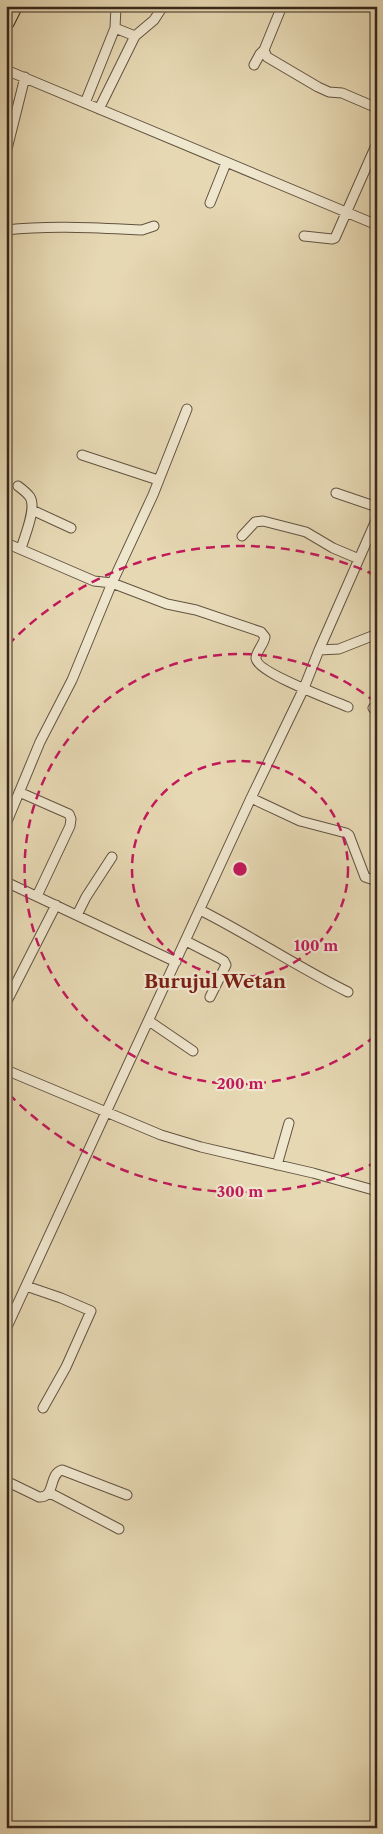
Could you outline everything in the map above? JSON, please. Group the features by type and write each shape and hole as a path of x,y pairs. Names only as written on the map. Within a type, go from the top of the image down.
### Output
{"highway":[{"path":"6,22 14,6"}],"street":[{"path":"85,103 115,28 116,6"},
{"path":"100,109 135,36 154,20 163,6"},
{"path":"254,65 264,50 282,6"},
{"path":"115,28 135,36"},
{"path":"264,50 267,57 318,87 329,92 342,93 377,108"},
{"path":"6,70 377,225"},
{"path":"6,154 25,78"},
{"path":"304,236 333,239 338,233 377,143"},
{"path":"210,203 226,163"},
{"path":"6,230 32,227 67,227 142,230 154,226"},
{"path":"6,824 40,742 72,680 187,409"},
{"path":"82,455 158,480"},
{"path":"18,486 30,497 32,510 21,549"},
{"path":"336,493 377,507"},
{"path":"32,510 72,528"},
{"path":"6,1329 251,798 304,688 377,518"},
{"path":"242,536 255,522 263,521 306,532 333,548 359,559"},
{"path":"7,545 21,549 94,582 112,583 167,604 196,610 261,632 265,637 256,656 257,662 280,678 348,706"},
{"path":"319,650 339,649 377,634"},
{"path":"19,792 69,814 71,817 70,826 37,896"},
{"path":"251,798 300,821 346,833 349,836 365,877 377,881"},
{"path":"77,915 86,897 112,857"},
{"path":"6,882 176,962"},
{"path":"6,1003 56,905"},
{"path":"200,910 348,992"},
{"path":"186,941 219,958 226,965 210,996"},
{"path":"149,1021 193,1051"},
{"path":"6,1070 161,1135 201,1147 377,1191"},
{"path":"277,1165 289,1123"},
{"path":"26,1286 91,1310 66,1367 43,1408"},
{"path":"6,1481 39,1497 46,1496 50,1493 56,1474 62,1470 127,1495"},
{"path":"50,1493 119,1530"}],"district":[{"name":"Burujul Wetan","path":"215,981"}]}
